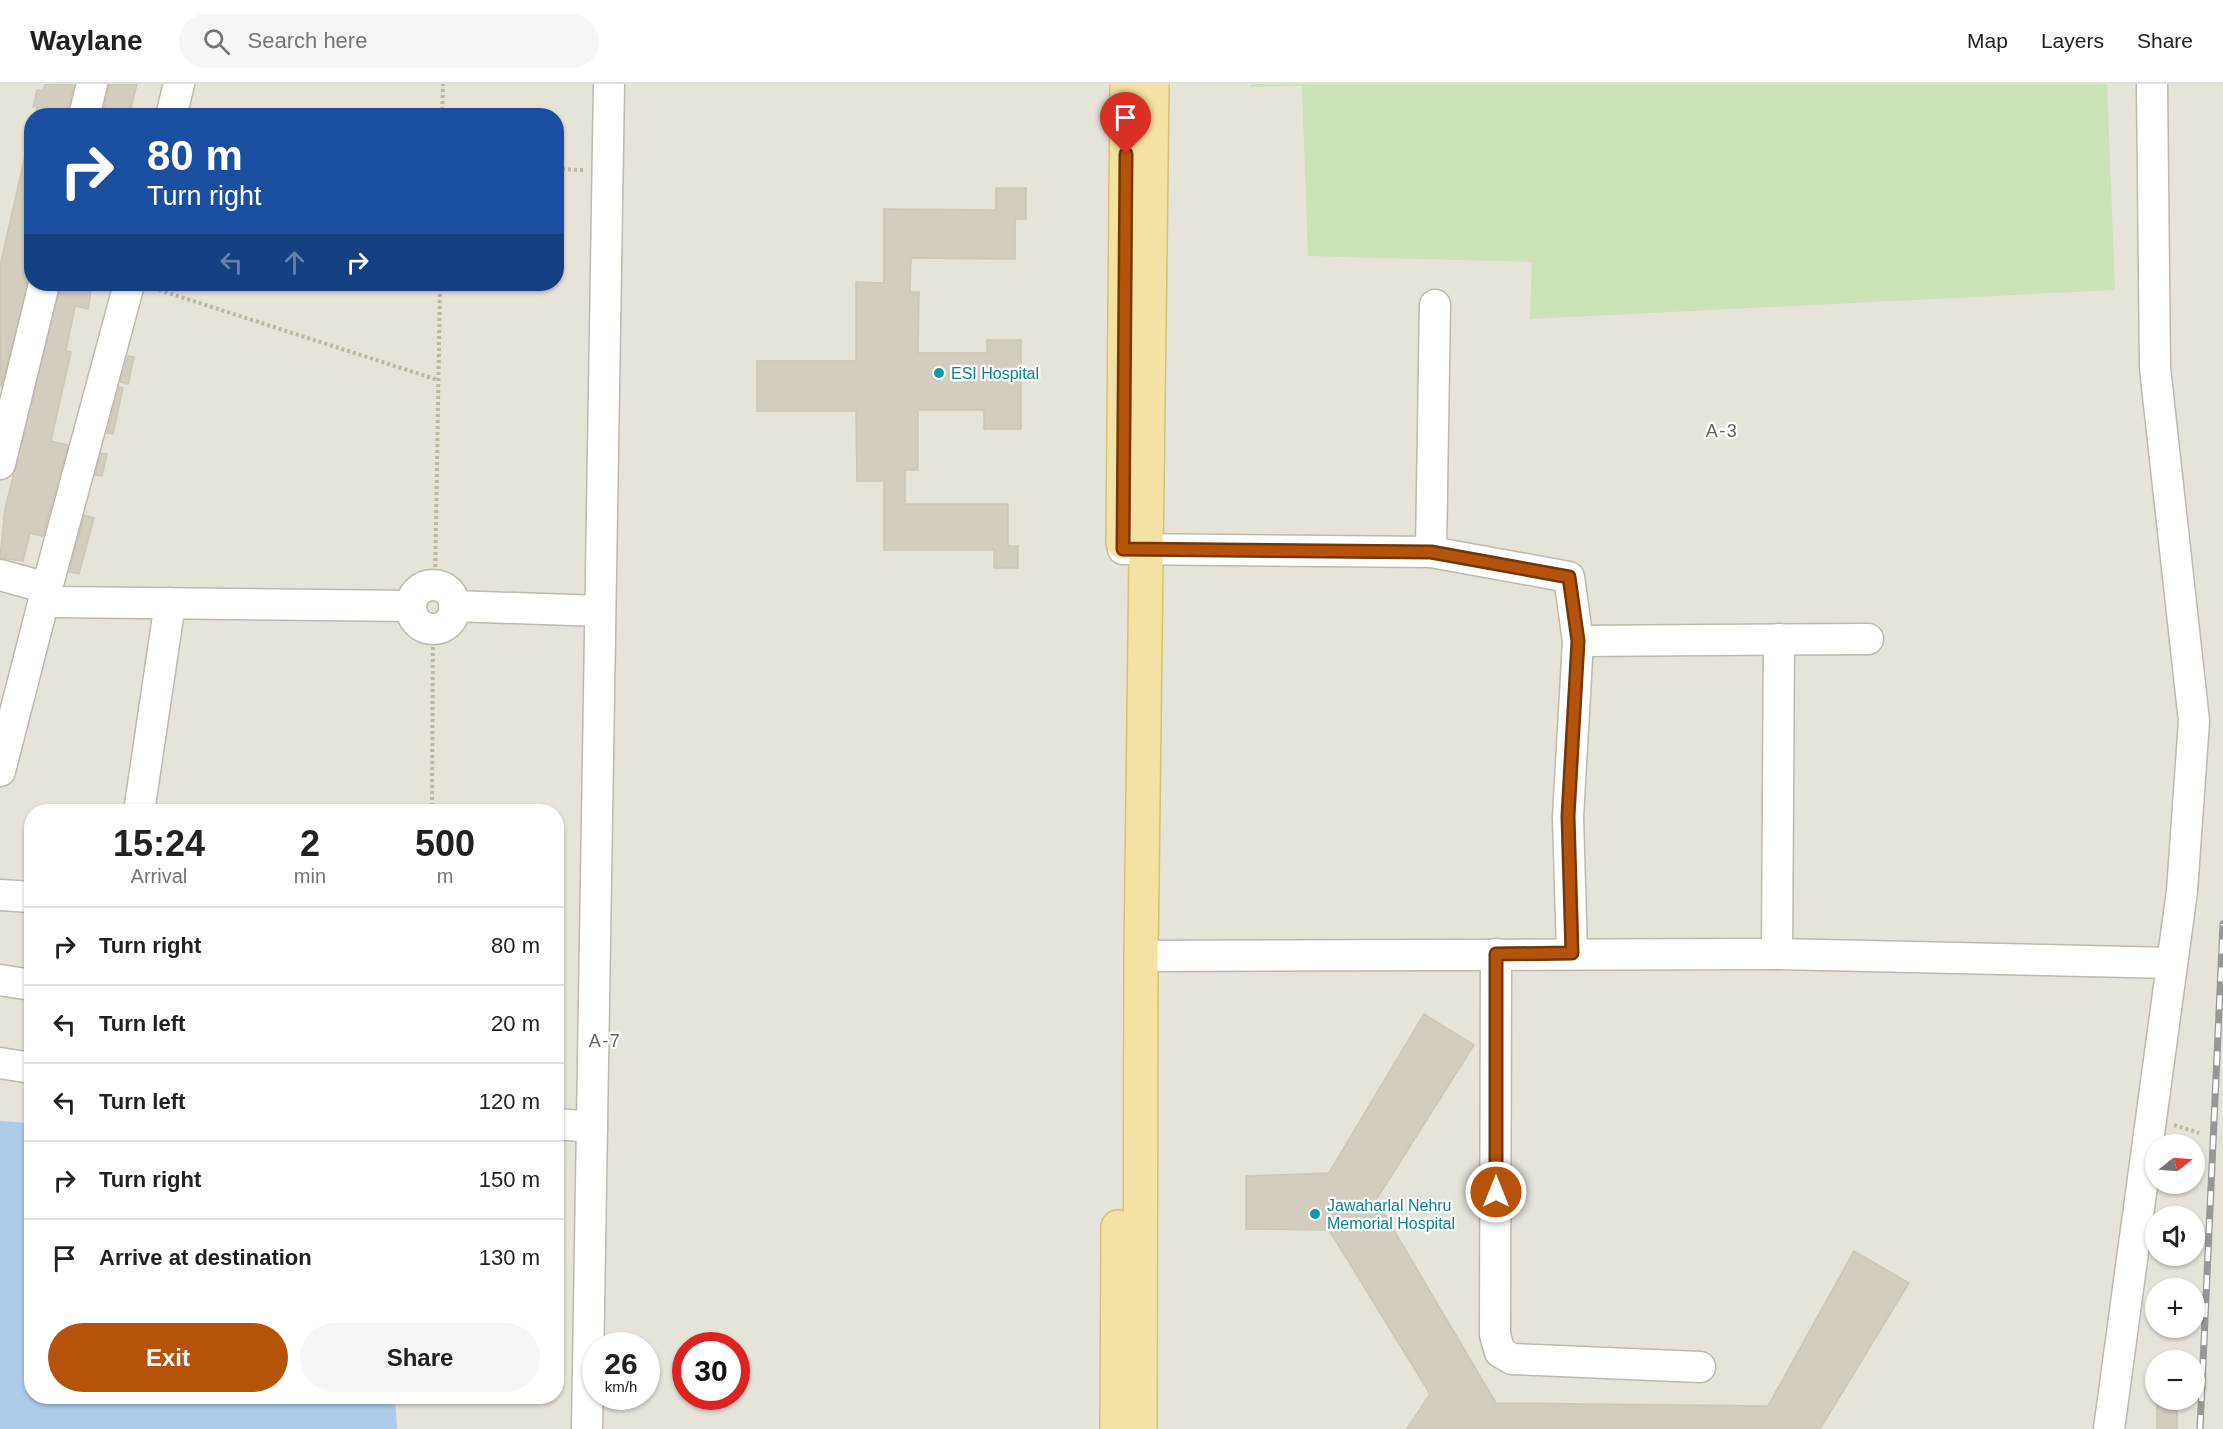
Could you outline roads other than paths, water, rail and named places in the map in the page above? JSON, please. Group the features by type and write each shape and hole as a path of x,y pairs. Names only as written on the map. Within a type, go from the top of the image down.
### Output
{"main road":[{"path":"1127,84 1142,956 1140,1429"},
{"path":"1116,1429 1134,549 1152,84"}],"street":[{"path":"86,108 92,84"},
{"path":"173,108 179,84"},
{"path":"588,1429 609,84"},
{"path":"2109,1429 2182,891 2194,721 2155,368 2152,84"},
{"path":"0,464 42,291"},
{"path":"0,771 47,588 137,291"},
{"path":"1431,552 1435,305"},
{"path":"1134,549 1431,552 1569,577 1578,641 1568,816 1572,953"},
{"path":"0,575 47,588 54,602 411,606"},
{"path":"444,595 452,616 447,622 427,628 415,620 411,606 416,592 421,588 444,595 600,611"},
{"path":"140,804 170,603"},
{"path":"1777,954 1779,639"},
{"path":"1578,641 1868,639"},
{"path":"0,895 24,896"},
{"path":"1496,954 1495,1335 1500,1352 1512,1359 1700,1367"},
{"path":"1142,956 1777,954 2172,963"},
{"path":"0,980 24,984"},
{"path":"0,1063 24,1067"},
{"path":"564,1125 592,1127"}],"water":[{"path":"0,1121 24,1123 24,1404 395,1404 397,1429 0,1429"}],"railway":[{"path":"2200,1429 2223,924"}],"place":[{"name":"ESI Hospital","path":"939,373"},
{"name":"Jawaharlal Nehru Memorial Hospital","path":"1315,1214"}],"district":[{"name":"A-3","path":"1722,431"},
{"name":"A-7","path":"605,1041"}]}
